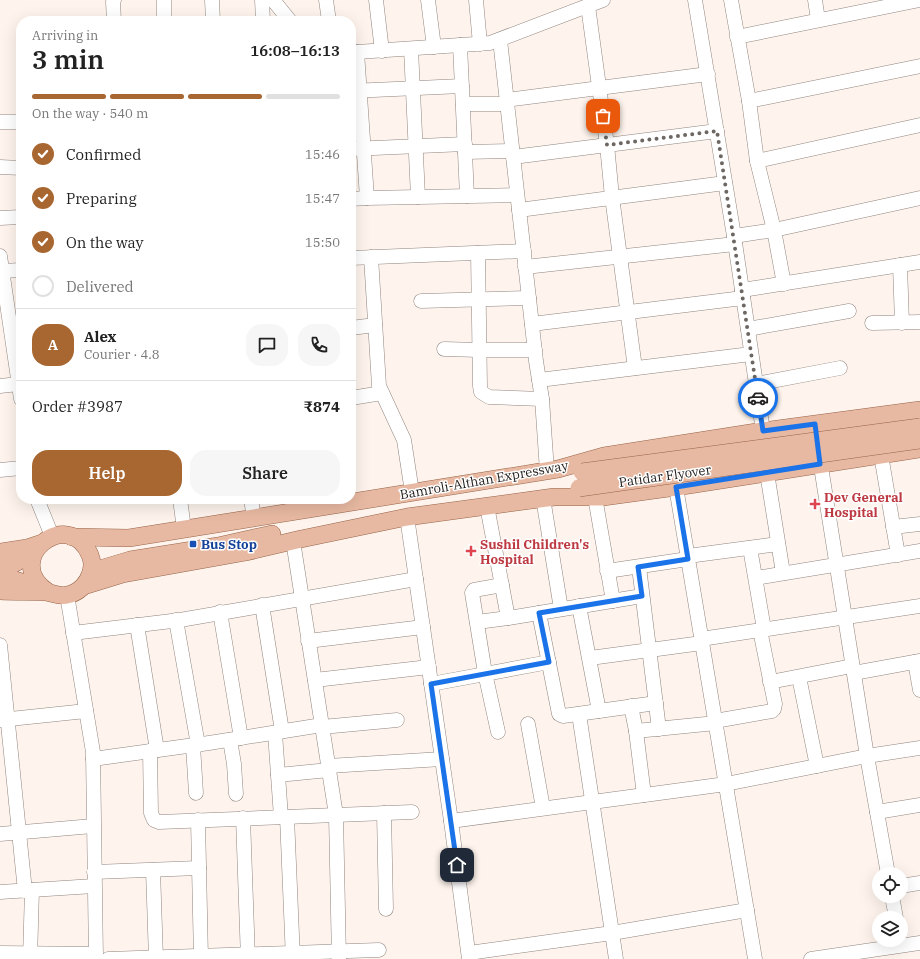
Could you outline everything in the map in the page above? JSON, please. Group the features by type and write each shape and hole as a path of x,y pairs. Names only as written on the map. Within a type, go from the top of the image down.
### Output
{"main road":[{"name":"Bamroli-Althan Expressway","path":"356,499 553,470 604,456 763,431 920,410"},
{"name":"Patidar Flyover","path":"549,498 580,480 920,427"},
{"name":"Patidar Flyover","path":"553,470 580,480 920,440"},
{"path":"87,579 246,552 407,517 549,498 595,497 676,487 920,449"},
{"path":"87,549 128,549 472,490 492,479"},
{"path":"0,579 11,579 57,595 67,595 76,592 87,579 130,560 218,546 409,507 469,500 492,505"},
{"name":"Bamroli-Althan Expressway","path":"72,537 129,538 254,518 320,504"},
{"path":"0,552 38,545 62,535 72,537 87,549 91,558 87,579"},
{"path":"0,568 12,565 38,545"},
{"path":"38,545 31,561 31,570 34,580 44,590"},
{"path":"0,591 44,590"}],"street":[{"path":"114,0 114,16"},
{"path":"164,0 164,16"},
{"path":"212,0 213,16"},
{"path":"262,0 263,16"},
{"path":"273,0 286,16"},
{"path":"326,0 328,16"},
{"path":"376,0 382,51"},
{"path":"428,0 434,47"},
{"path":"476,0 480,44"},
{"path":"356,52 490,43 603,0"},
{"path":"695,0 726,183 763,431"},
{"path":"730,0 749,101 757,162 774,230 784,284"},
{"path":"815,0 818,20"},
{"path":"737,37 818,20 881,4 919,0"},
{"path":"588,6 635,368"},
{"path":"500,40 535,350 553,470"},
{"path":"460,45 467,196"},
{"path":"411,49 418,197"},
{"path":"749,101 920,66"},
{"path":"463,104 507,102 598,88 708,74"},
{"path":"356,91 462,86"},
{"path":"356,120 357,148 367,198"},
{"path":"0,122 16,122"},
{"path":"757,162 920,125"},
{"path":"357,148 416,146 465,148 513,154 607,145 717,131"},
{"path":"0,167 16,168"},
{"path":"519,210 726,183"},
{"path":"356,199 517,195"},
{"path":"525,267 620,256 734,240 920,198"},
{"path":"0,218 16,217"},
{"path":"356,258 524,251"},
{"path":"478,253 481,392 489,397 542,399"},
{"path":"0,256 16,370"},
{"path":"371,257 378,378 382,393 404,440 412,492"},
{"path":"532,324 628,312 743,294 784,284 920,262"},
{"path":"900,265 902,322"},
{"path":"2,270 16,270"},
{"path":"421,301 478,301 529,298"},
{"path":"748,329 849,311"},
{"path":"872,323 920,322"},
{"path":"356,327 375,325"},
{"path":"444,349 535,350"},
{"path":"539,380 752,354"},
{"path":"756,384 840,368"},
{"path":"0,386 16,384"},
{"path":"356,397 382,393"},
{"path":"815,424 853,670 887,867"},
{"path":"881,455 898,555"},
{"path":"0,470 16,468"},
{"path":"767,473 783,573"},
{"path":"676,487 755,959"},
{"path":"595,497 613,601"},
{"path":"549,498 561,609"},
{"path":"0,544 38,545 38,504"},
{"path":"181,504 184,529"},
{"path":"251,504 254,518"},
{"path":"492,505 502,585 508,618"},
{"path":"407,517 469,956 612,934 747,910"},
{"path":"893,527 920,524"},
{"path":"293,541 336,815 339,955"},
{"path":"608,571 778,544"},
{"path":"636,731 716,722 772,711 775,707 762,630 756,578 750,548"},
{"path":"756,578 920,551"},
{"path":"638,567 650,650 659,729"},
{"path":"73,633 176,620 416,579"},
{"path":"498,732 485,673 472,593 474,590 502,585"},
{"path":"67,595 93,752 94,879 100,957"},
{"path":"477,622 642,596"},
{"path":"262,605 279,732 278,775 284,817 293,956"},
{"path":"579,606 599,711"},
{"path":"590,658 650,650 762,630 920,606"},
{"path":"220,612 235,739 234,764 236,794"},
{"path":"539,613 559,714 563,716 656,703"},
{"path":"176,620 195,745 196,793"},
{"path":"137,625 154,751 152,817 154,820 159,822 412,812"},
{"path":"308,641 423,627"},
{"path":"0,646 4,720 28,890 31,956"},
{"path":"770,682 917,661 920,689"},
{"path":"431,684 549,662"},
{"path":"315,680 428,667"},
{"path":"799,677 817,766"},
{"path":"631,706 636,731 644,795"},
{"path":"4,720 86,711"},
{"path":"579,714 616,959"},
{"path":"93,759 322,726 397,720"},
{"path":"528,724 543,808"},
{"path":"451,821 726,784 867,756 920,748"},
{"path":"278,775 328,768 442,759"},
{"path":"877,812 920,805"},
{"path":"384,813 386,909"},
{"path":"244,818 248,957"},
{"path":"198,820 201,958"},
{"path":"0,834 93,826"},
{"path":"0,892 28,890 153,870 199,868"},
{"path":"153,870 156,958"},
{"path":"908,885 920,883"},
{"path":"811,959 901,948 920,943"},
{"path":"0,953 31,956 201,958 339,955 379,950"}],"way so far":[{"path":"603,116 607,145 717,131 758,398"}],"place":[{"name":"Dev General Hospital","path":"815,504"},
{"name":"Bus Stop","path":"193,544"},
{"name":"Sushil Children's Hospital","path":"471,551"}],"route":[{"path":"457,865 431,684 549,662 539,613 642,596 638,567 688,559 676,487 820,464 815,424 763,431 758,398"}]}
